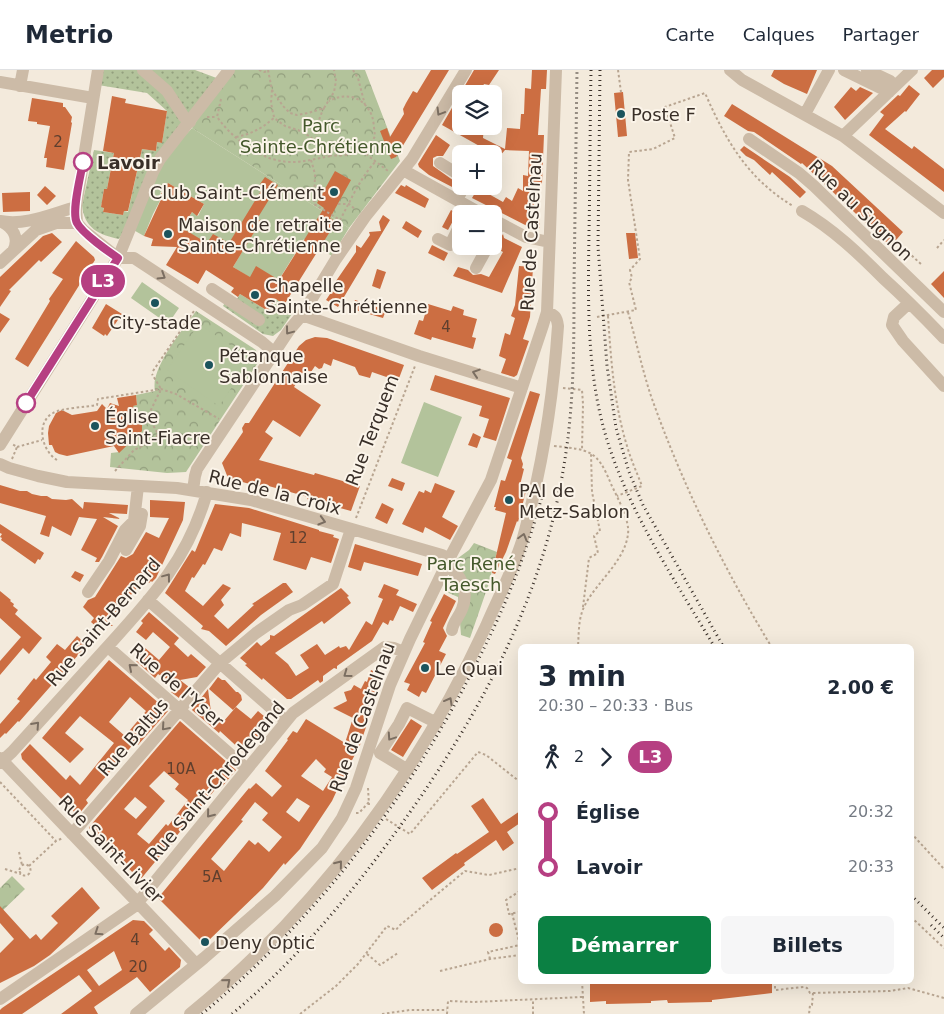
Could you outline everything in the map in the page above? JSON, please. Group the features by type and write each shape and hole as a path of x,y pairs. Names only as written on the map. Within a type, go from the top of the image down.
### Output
{"street":[{"path":"20,86 23,70"},
{"path":"98,70 76,207 77,223 118,258 134,258 204,302 262,342 273,354"},
{"path":"143,70 167,91 184,117 190,122"},
{"path":"5,444 118,258 160,159 229,70"},
{"path":"193,490 197,469 290,328 302,315 336,259 365,217 412,159 466,70"},
{"name":"Rue de Castelnau","path":"136,1014 275,896 333,834 356,788 390,685 404,652 491,480 547,312 556,70"},
{"path":"730,70 742,80 843,136 944,213"},
{"path":"805,114 829,70"},
{"path":"844,70 892,89"},
{"path":"867,70 890,81 892,89"},
{"path":"843,136 912,70"},
{"path":"0,82 93,98"},
{"name":"Rue au Sugnon","path":"749,139 799,173 814,186 944,312"},
{"path":"440,163 452,170"},
{"path":"403,170 458,200 463,205"},
{"path":"458,200 460,195"},
{"path":"0,263 35,225 76,207"},
{"path":"802,211 822,223 838,236 944,338"},
{"path":"0,221 35,225 77,223"},
{"path":"0,221 15,233 16,244 13,251"},
{"path":"502,225 526,237 549,242"},
{"path":"438,239 450,245 452,241"},
{"path":"476,268 483,255"},
{"path":"204,302 214,286 259,320"},
{"path":"909,303 894,317 892,325 903,341 944,386"},
{"path":"190,1014 246,965 302,908 359,840 408,770 437,723 479,640 522,541 544,446 551,399 558,326 556,317 547,312"},
{"path":"302,315 419,356 522,388"},
{"name":"Rue de la Croix","path":"0,464 38,476 67,482 193,490 250,500 442,555 448,562"},
{"path":"126,550 140,526 141,487"},
{"path":"88,592 109,561 125,530 134,521 141,487"},
{"name":"Rue Saint-Bernard","path":"1,761 108,646 172,571 188,543 200,516 207,492"},
{"path":"220,664 256,633 289,610 333,584 351,529"},
{"path":"448,562 458,574 465,587 463,606 453,624 452,630"},
{"path":"148,600 286,721"},
{"name":"Rue de l'Yser","path":"108,646 246,769"},
{"name":"Rue Saint-Chrodegand","path":"0,999 131,910 293,713 385,647 404,652"},
{"name":"Rue Baltus","path":"72,834 220,664"},
{"path":"408,770 380,753 407,708 437,723"},
{"name":"Rue Saint-Livier","path":"1,761 196,964"}],"path":[{"path":"259,70 264,72 268,70 274,118 285,126 311,137 323,153 331,156"},
{"path":"319,146 316,129 318,119 334,92 336,81 334,70"},
{"path":"352,70 358,78 366,107"},
{"path":"618,70 621,92"},
{"path":"272,90 290,113 297,115 324,108"},
{"path":"597,317 636,310 630,282 632,278 630,270 640,259 628,180 629,152 653,149 676,138 665,107 705,93 726,136 743,162 768,189 802,211"},
{"path":"222,95 217,117 225,127 254,151 274,160 292,162 362,151 375,136 372,116 366,107 354,97 345,95 329,101"},
{"path":"236,137 262,128 274,118"},
{"path":"362,151 390,173 391,178 395,181"},
{"path":"311,160 315,174 314,204 340,220 349,204 351,196 376,161"},
{"path":"338,204 349,204"},
{"path":"937,248 944,240"},
{"path":"896,242 922,265"},
{"path":"161,389 152,373 196,309 204,302"},
{"path":"628,312 651,394 682,476 730,574 770,644"},
{"path":"608,316 618,411 627,449 642,486 617,496"},
{"name":"Rue Terquem","path":"351,529 419,356"},
{"path":"557,388 582,390 584,404 582,450"},
{"path":"115,471 134,450 155,440 158,434 148,416 161,389"},
{"path":"57,460 50,456 42,440 43,428 48,417 53,413 97,405 98,399 161,389 176,394 227,424"},
{"path":"5,444 16,447 42,440"},
{"path":"544,446 582,450 594,454 609,478 627,523 628,534 626,543 612,568 582,611"},
{"path":"12,457 16,447"},
{"path":"578,644 589,558 598,553 594,536 600,531 592,492 590,454"},
{"path":"386,819 410,834 476,753 481,752 518,780"},
{"path":"0,782 56,841 29,866"},
{"path":"364,793 368,784"},
{"path":"368,788 370,809"},
{"path":"355,810 359,813 374,797"},
{"path":"914,836 944,869"},
{"path":"19,852 22,865 20,870 23,874"},
{"path":"22,865 29,866"},
{"path":"5,868 26,875 30,872 29,866"},
{"path":"300,1014 336,986 367,954 387,926 396,930 465,871 489,875 518,868"},
{"path":"518,892 506,900 509,914 518,912"},
{"path":"512,913 518,937"},
{"path":"914,920 944,948"},
{"path":"490,959 488,952 518,945"},
{"path":"367,954 380,966 398,953"},
{"path":"440,971 490,959 518,955"},
{"path":"582,984 584,1014"},
{"path":"775,984 775,990 804,987 810,993 890,991 908,988 944,998"},
{"path":"809,1014 813,993"},
{"path":"447,1014 448,1001 474,1002 582,997"},
{"path":"533,999 533,1014"},
{"path":"382,1014 410,1010 447,1010"}],"green space":[{"path":"101,70 195,70 222,80 119,239 99,233 89,225 83,213 82,205 94,150 114,153 107,189 104,189 101,207 104,207 103,212 123,215 124,211 128,212 142,149 156,151 157,142 162,143 167,111 147,93 98,85"},
{"name":"Parc Sainte-Chrétienne","path":"229,70 365,70 400,161 349,228 192,128"},
{"path":"192,128 349,228 332,256 304,239 272,291 233,267 260,222 228,242 214,245 206,243 181,230 192,212 198,216 204,204 168,183 160,193 163,195 144,236 130,228 153,172"},
{"name":"City-stade","path":"142,282 179,308 168,324 131,298"},
{"path":"230,294 237,299 240,294 268,311 276,299 294,311 281,330 273,336 263,334 223,306"},
{"path":"196,311 256,350 259,361 186,472 167,473 110,467 111,453 119,452 138,435 142,428 140,419 129,406 137,405 136,395 155,391 157,371 162,361"},
{"name":"Pétanque Sablonnaise","path":"199,324 251,359 219,406 167,370"},
{"path":"424,402 462,417 438,477 401,463"},
{"name":"Parc René Taesch","path":"474,543 497,552 488,586 470,638 461,635 458,597 444,591 454,561 469,550"},
{"path":"12,876 25,889 0,913 0,888"}],"building":[{"path":"431,70 449,70 396,157 391,159 380,131 387,128 390,137 404,114 403,109 413,91 417,93"},
{"path":"474,70 499,70 489,85 465,85"},
{"path":"532,70 547,70 546,89 541,89 538,135 544,135 542,183 531,212 540,217 540,228 535,230 502,213 502,205 486,205 472,198 474,195 490,195 503,202 506,197 512,201 518,188 523,191 523,175 528,176 529,151 505,150 502,154 502,148 505,149 507,128 520,129 521,114 524,114 525,88 531,89"},
{"path":"774,70 817,70 807,94 771,76"},
{"path":"932,70 944,70 944,77 933,88 924,78"},
{"path":"909,85 920,94 906,112 885,129 912,149 914,146 944,169 944,192 869,135 884,115 880,112 898,95 900,96"},
{"path":"851,87 856,91 860,87 873,93 845,120 834,107"},
{"name":"Poste F","path":"623,92 627,136 618,137 614,93"},
{"path":"112,96 126,99 125,103 167,111 162,143 157,142 156,151 142,149 128,211 124,211 123,215 103,212 104,208 101,207 104,189 107,189 114,153 103,151"},
{"path":"32,98 63,103 63,107 72,117 64,170 46,167 47,158 44,158 50,126 28,121"},
{"path":"732,104 832,166 903,232 891,246 802,163 754,132 748,131 724,116"},
{"path":"452,108 452,131 442,125"},
{"path":"436,135 450,145 443,156 433,158 433,166 452,179 452,187 429,175 418,164"},
{"path":"460,135 483,135 483,138 497,145 478,145"},
{"path":"744,146 790,177 806,192 800,198 772,172 770,175 754,160 746,156 740,150"},
{"path":"335,171 351,180 330,218 336,222 284,305 276,299 268,311 240,294 238,297 231,292 234,288 206,270 198,284 166,265 177,247 151,246 153,239 144,236 163,195 161,194 168,183 204,204 197,216 192,212 182,228 207,243 213,234 229,243 264,186 260,184 265,177 278,185 257,219 261,221 233,267 250,277 256,266 279,280 324,208 317,203"},
{"path":"401,185 405,187 406,185 429,199 425,208 395,193"},
{"path":"45,186 56,196 47,205 37,195"},
{"path":"30,192 30,211 3,212 2,193"},
{"path":"452,211 452,223 448,230 442,227"},
{"path":"383,215 390,220 338,307 326,300 333,291 336,281 356,252 356,245 361,248 370,235 369,232 381,231 379,222"},
{"path":"406,221 422,231 418,238 402,228"},
{"path":"52,233 62,242 41,262 39,260 9,290 11,291 0,307 0,277 43,236"},
{"path":"626,233 635,233 638,258 629,259"},
{"path":"503,234 504,238 522,247 502,293 453,276 458,267 468,270 473,275 481,274 489,277 503,252"},
{"path":"76,241 95,260 28,367 15,359 50,301 49,299 63,279 52,273"},
{"path":"432,245 448,253 444,261 428,253"},
{"path":"519,266 533,267 530,317 523,339 529,341 517,375 514,377 501,373 506,359 499,356 505,333 510,335 515,318 511,316 515,305"},
{"path":"377,269 386,272 380,289 372,286"},
{"path":"944,271 944,298 931,284"},
{"path":"355,300 386,310 383,318 352,309"},
{"path":"106,304 122,314 107,336 105,334 104,336 92,328"},
{"path":"428,304 451,311 453,306 464,310 463,315 477,319 472,337 476,338 473,349 432,337 431,340 414,334 419,320 423,321"},
{"path":"0,313 10,319 0,333"},
{"path":"315,337 327,338 404,365 398,381 372,372 370,378 359,375 355,367 333,359 331,366 324,363 322,368 319,369 315,366 311,372 305,369 294,387 321,405 300,437 273,420 265,432 273,438 259,460 360,486 351,511 265,485 264,488 228,478 222,463 243,432 242,428 245,423 249,423 299,346 306,340"},
{"path":"435,375 510,398 496,441 483,437 489,419 479,416 482,406 430,390"},
{"path":"530,391 540,394 521,458 522,468 524,469 520,485 524,486 523,490 526,491 518,522 495,574 492,573 506,513 495,510 496,507 494,507 501,480 505,481 512,460 507,458"},
{"name":"Église Saint-Fiacre","path":"136,395 137,405 133,406 142,422 142,431 119,453 114,446 67,456 55,452 52,445 49,445 49,426 56,413 62,410 72,415 97,411 102,404 107,409 110,403 119,406 117,398"},
{"path":"473,433 481,437 477,448 468,445"},
{"path":"392,478 405,483 402,491 388,486"},
{"path":"435,483 455,491 442,517 458,526 450,540 425,527 423,533 402,524 419,491 424,493 425,490 431,493"},
{"path":"0,485 47,496 52,499 72,499 83,509 84,502 128,505 127,514 109,513 121,519 103,517 118,526 99,562 95,562 97,558 81,550 97,519 79,517 71,536 52,526 49,537 40,534 46,516 0,503"},
{"path":"150,500 185,502 183,520 156,578 149,583 145,579 108,621 113,626 103,626 100,630 91,622 94,618 83,607 88,600 95,597 121,556 126,558 133,554 146,532 159,538 169,518 150,517"},
{"path":"382,503 394,509 387,524 375,518"},
{"path":"215,504 249,508 334,535 333,537 339,539 331,563 311,557 306,570 273,560 281,533 242,523 241,537 230,533 222,551 214,548 205,565 203,564 194,578 192,577 185,591 203,606 223,584 231,588 221,600 224,605 214,616 228,629 254,605 252,604 283,583 286,583 293,592 261,615 226,646 209,631 201,629 203,626 165,593 192,550 195,552"},
{"path":"0,524 44,553 40,560 38,559 35,564 1,540"},
{"path":"355,544 422,564 418,576 364,562 361,571 348,567"},
{"path":"75,571 84,575 80,582 71,577"},
{"path":"384,584 399,590 396,595 417,604 413,612 400,606 393,621 390,620 388,625 383,622 372,641 337,666 337,669 334,668 323,676 323,681 320,683 318,680 291,699 287,699 263,678 262,680 240,658 257,642 261,646 270,639 270,635 274,636 341,588 349,596 347,597 351,603 324,624 322,621 275,653 288,664 296,676 309,668 300,655 317,644 325,655 339,646 340,648 346,646 349,650 366,621 372,625 383,599 378,597"},
{"path":"0,591 11,600 14,604 13,606 18,610 15,614 42,638 29,654 23,648 0,675 0,661 21,637 0,618"},
{"name":"Le Quai","path":"444,594 456,601 443,628 447,636 439,651 446,654 426,693 422,691 419,697 407,690 410,684 404,682 425,643 423,642 432,622 430,621"},
{"path":"149,612 179,638 174,644 188,657 191,654 206,667 197,677 180,680 189,687 179,698 171,692 175,687 162,675 158,674 155,678 136,661 139,657 137,655 144,647 159,660 170,647 153,632 146,640 136,632 143,623 141,621"},
{"path":"77,636 87,645 19,722 0,738 0,724 20,701 17,699 34,678 36,680 51,662 46,657 57,644 65,650"},
{"path":"109,660 168,711 138,745 135,742 86,800 88,803 79,814 76,814 22,759 21,754 30,744 66,780 70,775 80,785 114,743 80,716 65,733 84,749 70,763 42,738","holes":["130,697 146,711 125,736 109,722"]},
{"path":"371,670 383,676 360,745 350,764 353,765 339,786 332,801 300,849 207,942 202,942 158,898 249,788 256,783 272,797 282,786 265,771 293,731 297,733 306,719 345,743 353,718 333,708 347,701 344,692 351,690 354,685 361,689 365,681 367,682","holes":["316,759 326,769 324,772 332,777 323,791 301,776","297,798 310,806 299,822 286,812","255,802 268,813 262,820 282,837 269,852 258,842 255,845 249,840 224,871 211,859 243,821 241,820"]},
{"path":"218,677 225,680 241,695 242,700 233,710 209,689"},
{"path":"208,689 211,712 223,722 236,707 251,719 258,711 271,722 244,753 220,731 219,733 192,710"},
{"path":"411,719 422,726 403,757 391,750"},
{"path":"180,721 236,770 221,788 218,786 174,839 173,844 169,845 140,880 89,828","holes":["164,771 179,784 175,789 188,800 168,826 166,824 149,844 137,834 165,801 149,786","135,797 147,807 136,819 124,809"]},
{"path":"483,798 501,824 518,812 518,824 507,832 514,843 503,851 496,840 464,863 465,865 432,890 422,878 489,832 471,806"},
{"path":"82,887 100,908 50,955 34,966 0,983 0,953 14,939 0,923 0,906 30,939 36,934 41,940 58,923 51,916"},
{"path":"133,920 144,921 153,930 149,934 165,951 169,947 181,960 180,967 150,992 137,977 94,1007 98,1014 61,1014 92,991 79,975 22,1014 0,1014 2,1008","holes":["114,951 122,970 99,986 87,970"]},
{"path":"493,923 499,923 503,930 499,937 493,937 489,933 489,927"},
{"path":"590,984 772,984 772,993 712,1000 712,1002 668,1003 667,1000 651,1001 651,1003 606,1004 606,1001 590,1002"}],"railway":[{"path":"232,1014 280,971 324,924 403,822 458,739 482,697 524,608 541,562 554,514 564,465 572,398 577,70"},
{"path":"591,70 589,314 596,396 610,449 631,500 671,575 713,644"},
{"path":"600,70 598,247 607,366 616,428 629,472 643,505 722,644"},
{"path":"202,1014 244,977 320,898 356,855 389,810 448,717 495,626 522,560 543,492"},
{"path":"914,898 944,928"},
{"path":"931,925 944,938"}],"bus line":[{"name":"L3","path":"26,403 118,258 77,223 75,216 83,162"}],"place":[{"name":"Poste F","path":"621,114"},
{"name":"Lavoir","path":"83,162"},
{"name":"Club Saint-Clément","path":"334,192"},
{"name":"Maison de retraite Sainte-Chrétienne","path":"168,234"},
{"name":"Chapelle Sainte-Chrétienne","path":"255,295"},
{"name":"City-stade","path":"155,303"},
{"name":"Pétanque Sablonnaise","path":"209,365"},
{"name":"Église Saint-Fiacre","path":"95,426"},
{"name":"PAI de Metz-Sablon","path":"509,500"},
{"name":"Le Quai","path":"425,668"},
{"name":"Deny Optic","path":"205,942"}]}
